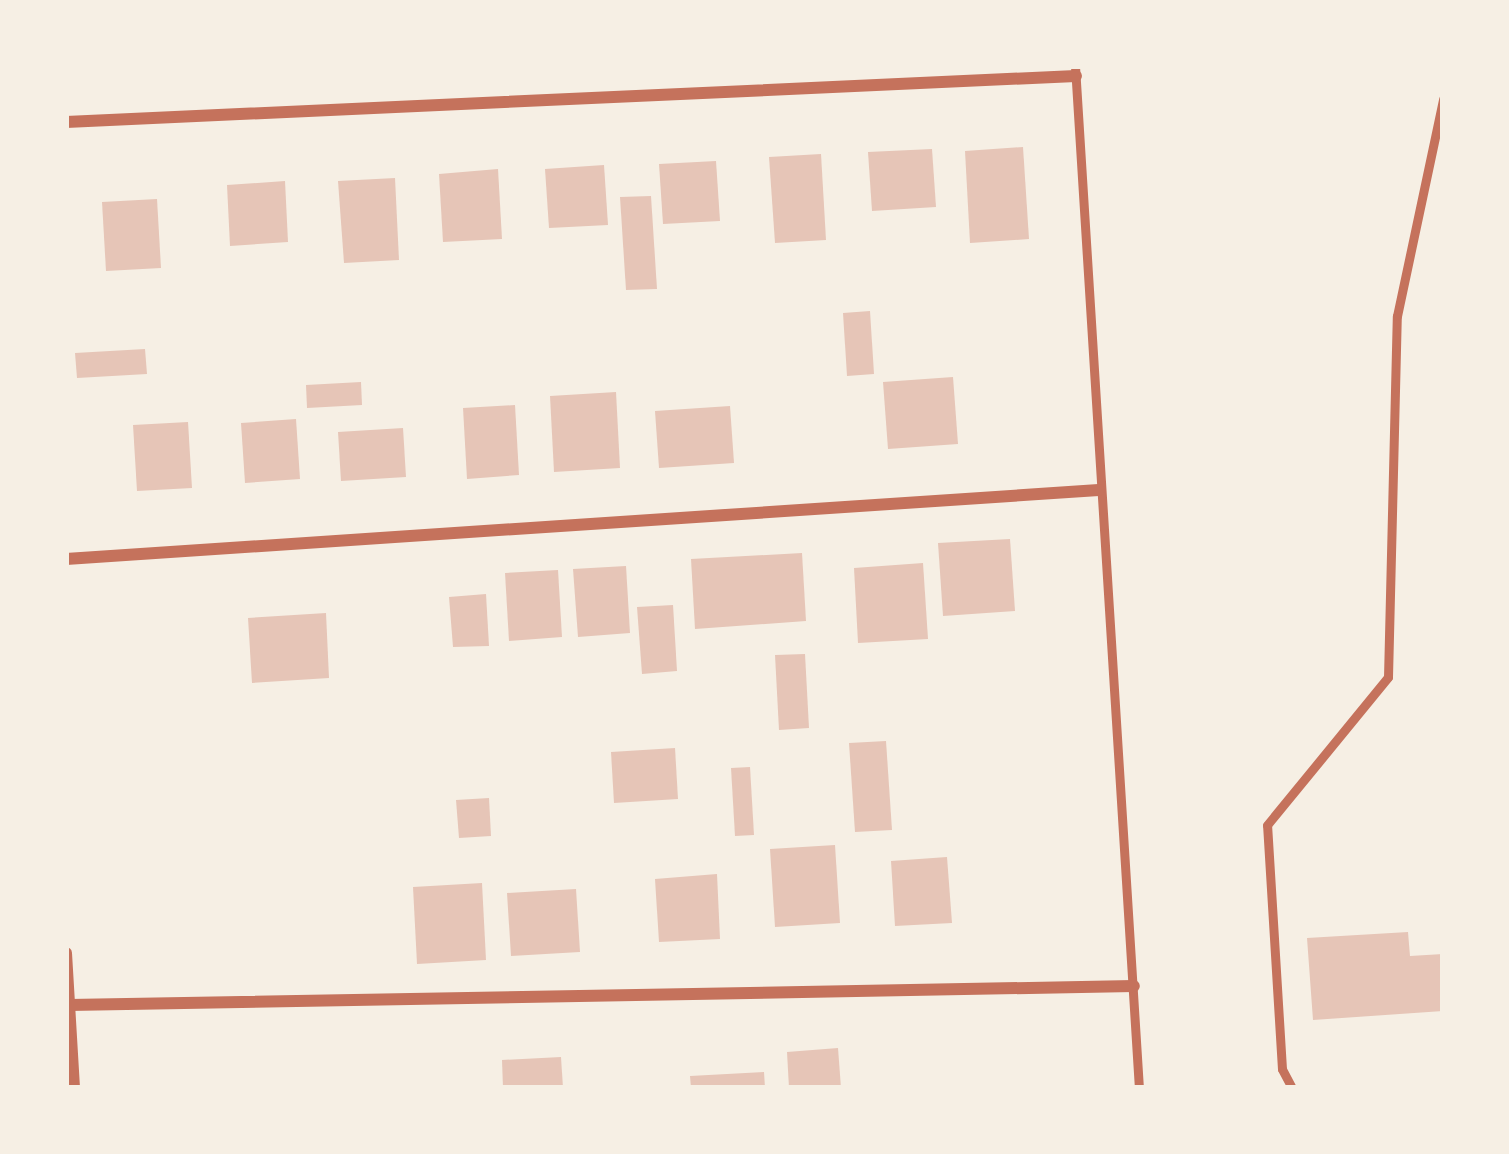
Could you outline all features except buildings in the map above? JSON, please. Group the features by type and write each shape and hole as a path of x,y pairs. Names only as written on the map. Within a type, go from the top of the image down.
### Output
{"street":[{"path":"66,122 1075,71"},
{"path":"66,559 1099,490"},
{"path":"66,953 74,1088"},
{"path":"70,1005 1134,986"}],"lane":[{"path":"1075,71 1139,1088"},
{"path":"1292,1088 1282,1069 1267,825 1388,676 1397,316 1443,99"}]}
